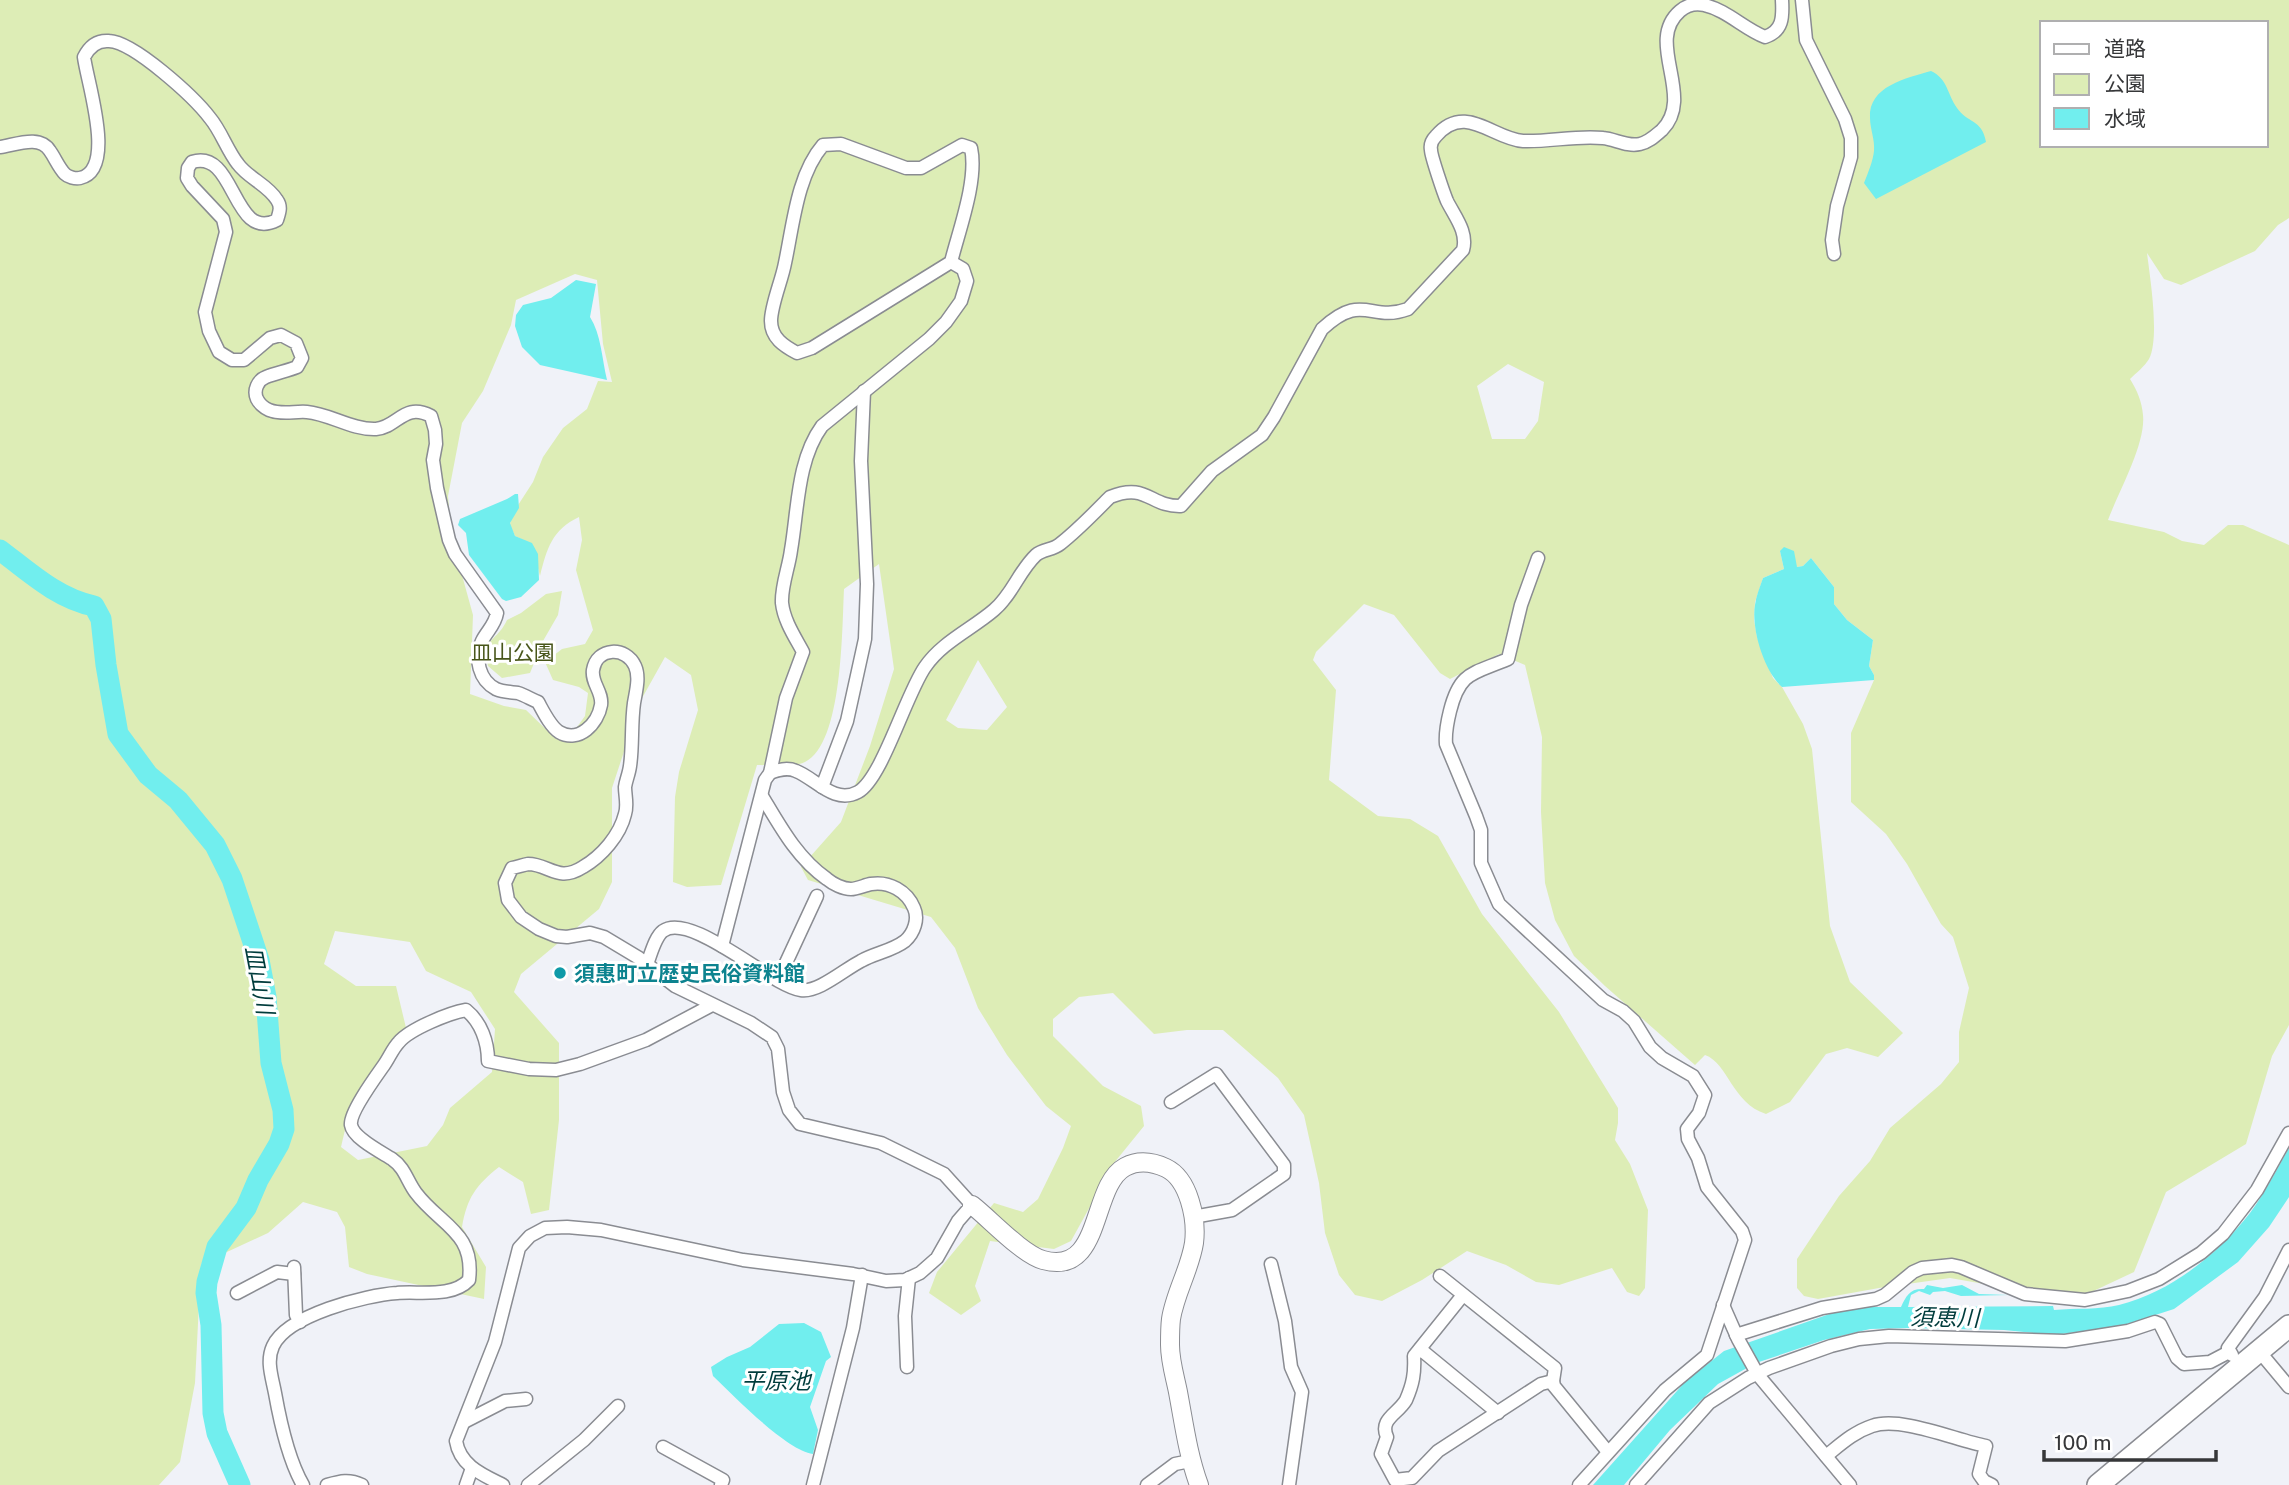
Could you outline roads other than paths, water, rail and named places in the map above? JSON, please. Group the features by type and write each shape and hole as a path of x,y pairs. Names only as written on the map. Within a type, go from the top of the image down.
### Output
{"main road":[{"path":"2098,1485 2243,1356 2289,1326"}],"street":[{"path":"770,773 782,769 796,771 834,793 857,793 873,776 911,691 927,663 947,644 996,609 1011,592 1028,563 1039,552 1058,546 1110,497 1121,492 1134,490 1158,501 1181,506 1212,471 1262,435 1322,329 1333,318 1348,310 1361,308 1397,313 1408,309 1463,250 1465,242 1461,227 1446,199 1430,152 1432,139 1442,129 1455,123 1469,122 1481,124 1522,141 1593,137 1639,144 1653,139 1670,122 1674,97 1666,33 1670,22 1692,4 1706,5 1765,37 1776,33 1781,24 1782,0"},
{"path":"1802,0 1806,40 1845,119 1851,138 1851,157 1837,206 1832,240 1834,254"},
{"path":"0,147 34,141 43,143 48,146 65,174 71,178 80,178 90,173 99,147 98,126 84,57 98,42 108,40 130,48 145,58 211,118 237,164 278,200 280,210 276,220 267,225 258,224 246,214 220,171 211,163 200,160 192,162 188,168 187,178 191,186 223,219 226,232 205,312 209,331 219,352 233,360 244,360 270,338 281,335 296,343 300,350 302,358 297,367 263,378 256,388 258,402 268,410 308,412 358,427 377,429 414,411 431,416 435,429 433,460 437,488 449,540 455,554 497,613 496,622 482,641 478,655 478,666 483,677 494,688 518,693 538,702 558,732 569,735 581,733 597,718 600,693 593,678 597,658 602,653 613,651 623,653 635,665 638,676 631,723 630,766 625,789 626,812 619,829 602,852 583,867 568,874 529,864 512,868 505,883 509,900 521,917 556,936 590,933 604,937 647,964 675,986 751,1023 772,1037 778,1049 783,1092 789,1110 800,1124 881,1143 944,1174 972,1205 1020,1247 1042,1260 1073,1258 1088,1243 1108,1185 1119,1170 1130,1164 1148,1162 1177,1174 1187,1194 1193,1217 1194,1242 1171,1318 1170,1349 1190,1461 1199,1485"},
{"path":"841,144 906,167 922,168 962,145 971,148 971,184 951,262 812,348 797,353 783,345 774,335 771,322 795,210 814,156 822,145 841,144"},
{"path":"722,946 765,780 770,773 786,698 803,652 783,614 782,599 803,475 812,440 822,426 929,339 946,322 961,301 967,281 963,269 951,262"},
{"path":"822,787 847,721 865,639 867,584 861,461 864,391"},
{"path":"1538,558 1521,605 1508,659 1466,677 1459,684 1445,733 1446,744 1480,830 1481,863 1499,904 1602,1000 1623,1011 1634,1021 1650,1047 1662,1058 1693,1076 1705,1095 1699,1113 1687,1129 1688,1139 1698,1158 1707,1186 1742,1231 1745,1240 1707,1355 1665,1390 1579,1485"},
{"path":"647,964 661,932 669,928 689,930 738,954 778,980 799,990 812,990 864,959 897,946 913,931 916,918 914,906 900,889 885,883 872,883 850,889 840,887 827,879 803,859 762,796"},
{"path":"778,980 817,896"},
{"path":"303,1485 277,1408 268,1362 273,1345 282,1332 330,1308 382,1294 441,1292 464,1286 469,1280 470,1257 459,1237 415,1192 401,1167 393,1159 377,1151 351,1126 352,1118 366,1092 399,1042 453,1012 466,1010 474,1017 482,1031 488,1061 529,1069 556,1070 646,1040 712,1005"},
{"path":"1171,1102 1216,1074 1284,1165 1284,1174 1233,1210 1193,1217"},
{"path":"1737,1337 1822,1308 1876,1299 1922,1268 1952,1265 1961,1267 2035,1297 2085,1300 2128,1291 2159,1279 2183,1265 2223,1234 2257,1190 2289,1133"},
{"path":"503,1485 472,1468 458,1452 456,1441 495,1342 519,1248 530,1236 545,1228 601,1230 743,1260 862,1275 886,1281 909,1278 920,1273 937,1258 958,1220 972,1205"},
{"path":"2289,1250 2265,1297 2228,1348 2289,1387"},
{"path":"1271,1264 1291,1367 1302,1392 1289,1485"},
{"path":"237,1293 277,1272 294,1270 296,1315 300,1322"},
{"path":"813,1485 853,1328 862,1275"},
{"path":"1440,1276 1555,1368 1554,1386 1608,1452"},
{"path":"907,1367 905,1316 909,1278"},
{"path":"1463,1295 1414,1356 1415,1377 1404,1403 1385,1422 1387,1437 1381,1454 1395,1480 1412,1478 1438,1451 1541,1384 1553,1381"},
{"path":"1723,1305 1758,1375 1850,1485"},
{"path":"1636,1485 1709,1404 1748,1378 1791,1359 1858,1339 1949,1336 2066,1341 2128,1331 2155,1322 2160,1324 2177,1358 2184,1364 2243,1356"},
{"path":"1420,1349 1498,1413"},
{"path":"464,1422 505,1401 526,1399"},
{"path":"528,1485 584,1440 618,1406"},
{"path":"1826,1455 1851,1436 1875,1425 1914,1426 1986,1446 1979,1474 1984,1481 1993,1485"},
{"path":"663,1447 723,1480 721,1485"},
{"path":"1147,1485 1175,1464 1190,1461"},
{"path":"466,1485 472,1468"},
{"path":"327,1485 342,1480 362,1485"}],"water":[{"path":"1931,71 1941,78 1961,113 1978,125 1986,142 1876,199 1864,183 1874,151 1871,107 1875,98 1891,85"},
{"path":"576,280 596,284 590,317 599,339 607,380 540,365 522,347 515,326 516,315 523,305 551,298"},
{"path":"518,494 519,508 510,523 515,536 532,543 538,554 539,580 521,597 506,601 469,555 466,533 458,525 460,519"},
{"path":"1784,547 1794,551 1797,567 1803,566 1811,558 1834,587 1834,604 1847,620 1873,640 1869,666 1874,680 1782,687 1776,680 1760,649 1754,615 1763,578 1784,569 1780,551"},
{"name":"須恵川","path":"2289,1148 2289,1197 2269,1227 2238,1262 2174,1309 2121,1326 2054,1335 2004,1330 1909,1328 1870,1329 1824,1340 1756,1363 1718,1384 1670,1430 1624,1485 1593,1485 1685,1382 1724,1351 1841,1310 1901,1307 1909,1294 1924,1289 1927,1285 1943,1288 1962,1285 1979,1294 2009,1295 1961,1296 1945,1291 1933,1292 1930,1295 1919,1291 1911,1295 1908,1307 2053,1306 2054,1310 2095,1308 2119,1305 2157,1291 2192,1270 2237,1228 2261,1197"},
{"name":"平原池","path":"804,1323 821,1332 831,1357 826,1361 810,1407 818,1430 813,1454 775,1433 713,1376 711,1367 750,1347 779,1324"}],"waterway":[{"name":"皿山川","path":"0,550 56,591 94,606 101,619 118,734 148,775 178,800 215,845 232,879 259,960 266,997 271,1063 283,1110 284,1129 246,1208 217,1247 206,1293 211,1325 213,1413 217,1433 240,1485"}],"place":[{"name":"須惠町立歴史民俗資料館","path":"560,973"}],"park label":[{"name":"皿山公園","path":"513,652"}]}
